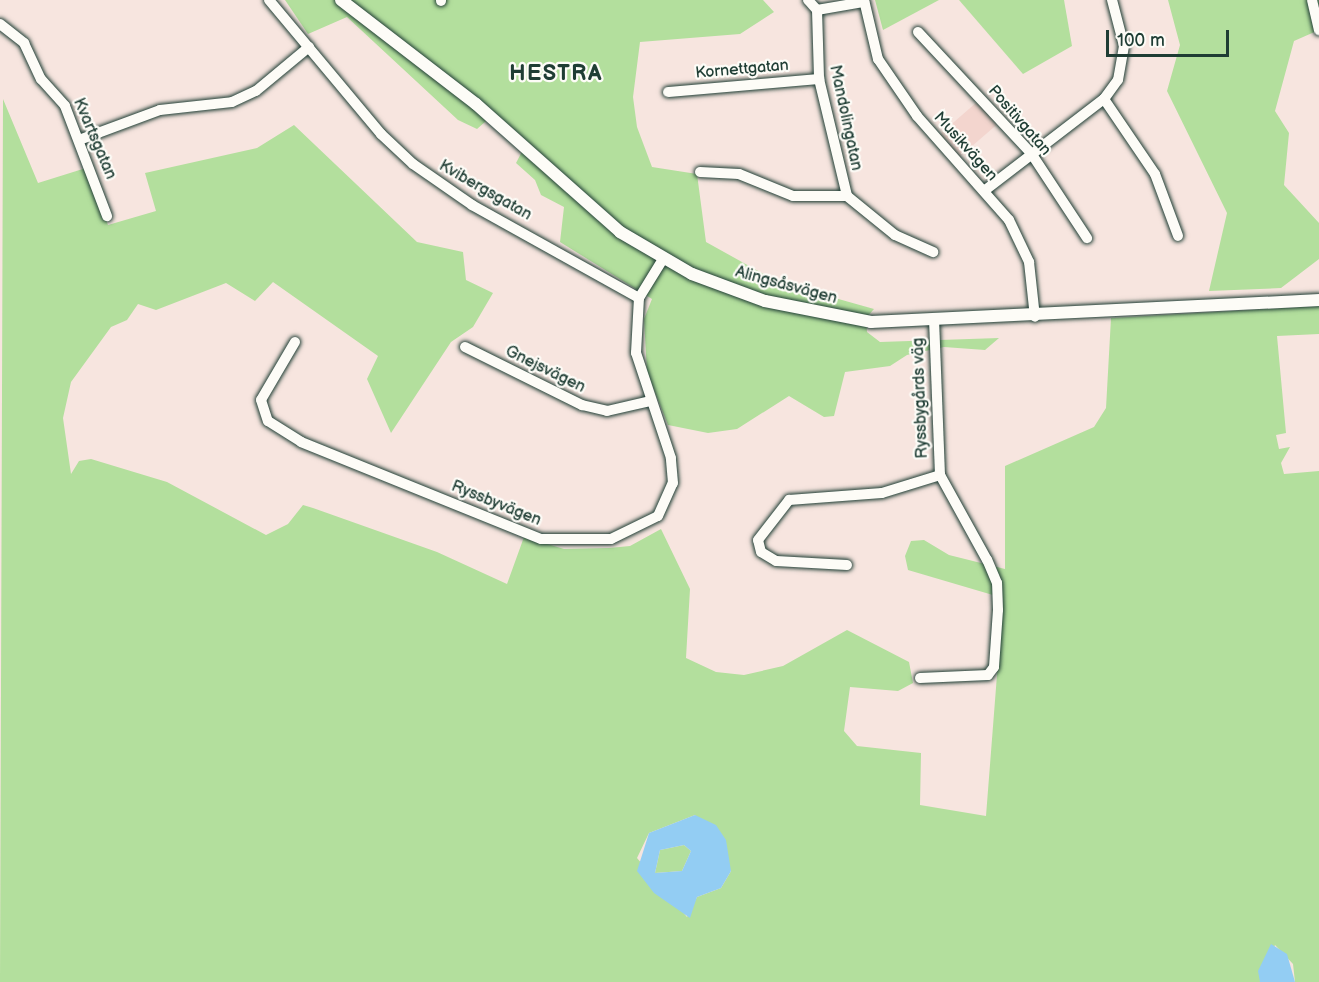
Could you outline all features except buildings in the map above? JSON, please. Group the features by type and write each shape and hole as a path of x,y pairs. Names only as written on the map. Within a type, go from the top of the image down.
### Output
{"main road":[{"name":"Alingsåsvägen","path":"340,0 476,104 591,209 663,259 721,286 800,311 871,322 934,321 1319,300"}],"street":[{"name":"Kvibergsgatan","path":"269,0 381,134 437,182 639,298"},
{"path":"808,0 817,10 864,1"},
{"path":"984,191 1104,99 1125,58 1112,0"},
{"path":"1312,0 1319,30"},
{"name":"Musikvägen","path":"864,1 878,59 917,116 1009,220 1029,262 1035,317"},
{"name":"Mandolingatan","path":"817,10 819,79 846,196"},
{"name":"Kvartsgatan","path":"0,24 24,43 41,80 65,106 108,216"},
{"name":"Positivgatan","path":"918,32 1031,153 1087,238"},
{"path":"79,140 160,110 232,102 256,91 309,47"},
{"name":"Kornettgatan","path":"668,92 819,79"},
{"path":"1104,99 1155,174 1178,236"},
{"path":"700,172 739,174 794,196 846,196 895,235 933,252"},
{"name":"Ryssbyvägen","path":"295,342 264,390 264,414 336,459 400,479 541,539 612,539 658,516 673,483 671,458 650,401 636,353 639,298 663,259"},
{"name":"Ryssbygårds väg","path":"920,678 978,679 994,667 996,583 940,475 934,321"},
{"name":"Gnejsvägen","path":"465,347 582,405 607,411 650,401"},
{"path":"847,565 776,561 761,552 758,540 789,500 882,493 940,475"}],"shaded area":[{"path":"977,102 997,125 958,158 939,135"}],"green space":[{"path":"285,0 763,0 774,12 740,34 640,42 633,97 637,127 652,167 697,174 706,242 778,282 874,309 866,318 867,332 880,342 999,338 985,350 944,347 907,355 890,366 845,372 834,416 824,417 789,396 737,429 708,433 668,425 647,372 644,319 652,299 560,242 564,207 541,195 535,180 516,163 526,144 513,129 494,114 477,129 458,120 347,17 308,34"},
{"path":"875,0 939,0 883,30"},
{"path":"959,0 1064,0 1072,46 1023,74"},
{"path":"1168,0 1319,0 1319,30 1294,41 1275,111 1289,133 1284,185 1319,223 1319,259 1281,288 1209,291 1227,213 1167,91 1180,45"},
{"path":"3,99 38,183 86,168 108,225 156,211 145,173 257,148 294,125 417,242 463,252 466,280 493,293 473,327 451,342 391,433 367,379 378,356 273,282 255,301 226,283 156,310 138,304 127,320 111,327 71,382 63,418 71,474 79,461 91,459 167,482 266,535 288,524 303,505 437,552 507,584 524,537 564,549 609,548 630,546 661,529 690,589 686,658 716,672 744,675 783,666 847,630 909,662 913,683 898,691 850,687 844,731 857,746 921,753 920,805 986,816 1003,598 908,570 905,556 911,541 924,540 949,555 1005,569 1005,466 1094,427 1106,408 1111,318 1319,306 1319,334 1277,336 1286,433 1276,435 1279,449 1290,447 1281,463 1284,474 1319,471 1319,982 1295,982 1293,964 1275,945 1260,982 0,982","holes":["695,815 731,871 721,888 697,897 687,917 637,858 649,833"]},
{"path":"684,845 691,851 682,871 655,873 660,850"}],"water":[{"path":"695,815 716,825 726,840 731,871 721,888 697,897 690,918 654,893 637,871 649,833","holes":["684,845 691,851 682,871 655,873 660,850"]},
{"path":"1271,944 1287,954 1295,982 1260,982 1258,971"}],"district":[{"name":"HESTRA","path":"556,74"}]}
